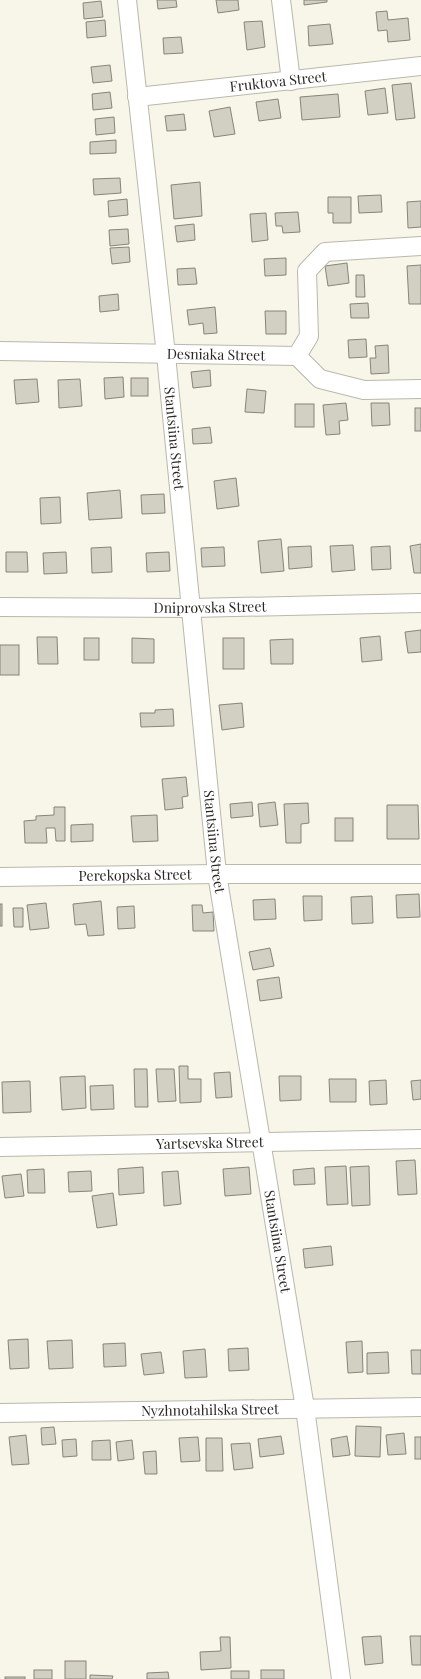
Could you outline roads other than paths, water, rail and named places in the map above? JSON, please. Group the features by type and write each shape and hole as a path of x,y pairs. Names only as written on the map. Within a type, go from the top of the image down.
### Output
{"street":[{"name":"Stantsiina Street","path":"127,0 166,354 217,874 305,1408 340,1679"},
{"path":"281,0 291,81"},
{"name":"Fruktova Street","path":"138,97 421,66"},
{"path":"421,246 326,252 307,271 309,336 297,356 320,378 355,388 364,390 421,389"},
{"name":"Desniaka Street","path":"0,351 297,356"},
{"name":"Dniprovska Street","path":"0,607 191,608 421,603"},
{"name":"Perekopska Street","path":"0,877 421,874"},
{"name":"Yartsevska Street","path":"0,1147 421,1140"},
{"name":"Nyzhnotahilska Street","path":"0,1413 421,1407"}]}
